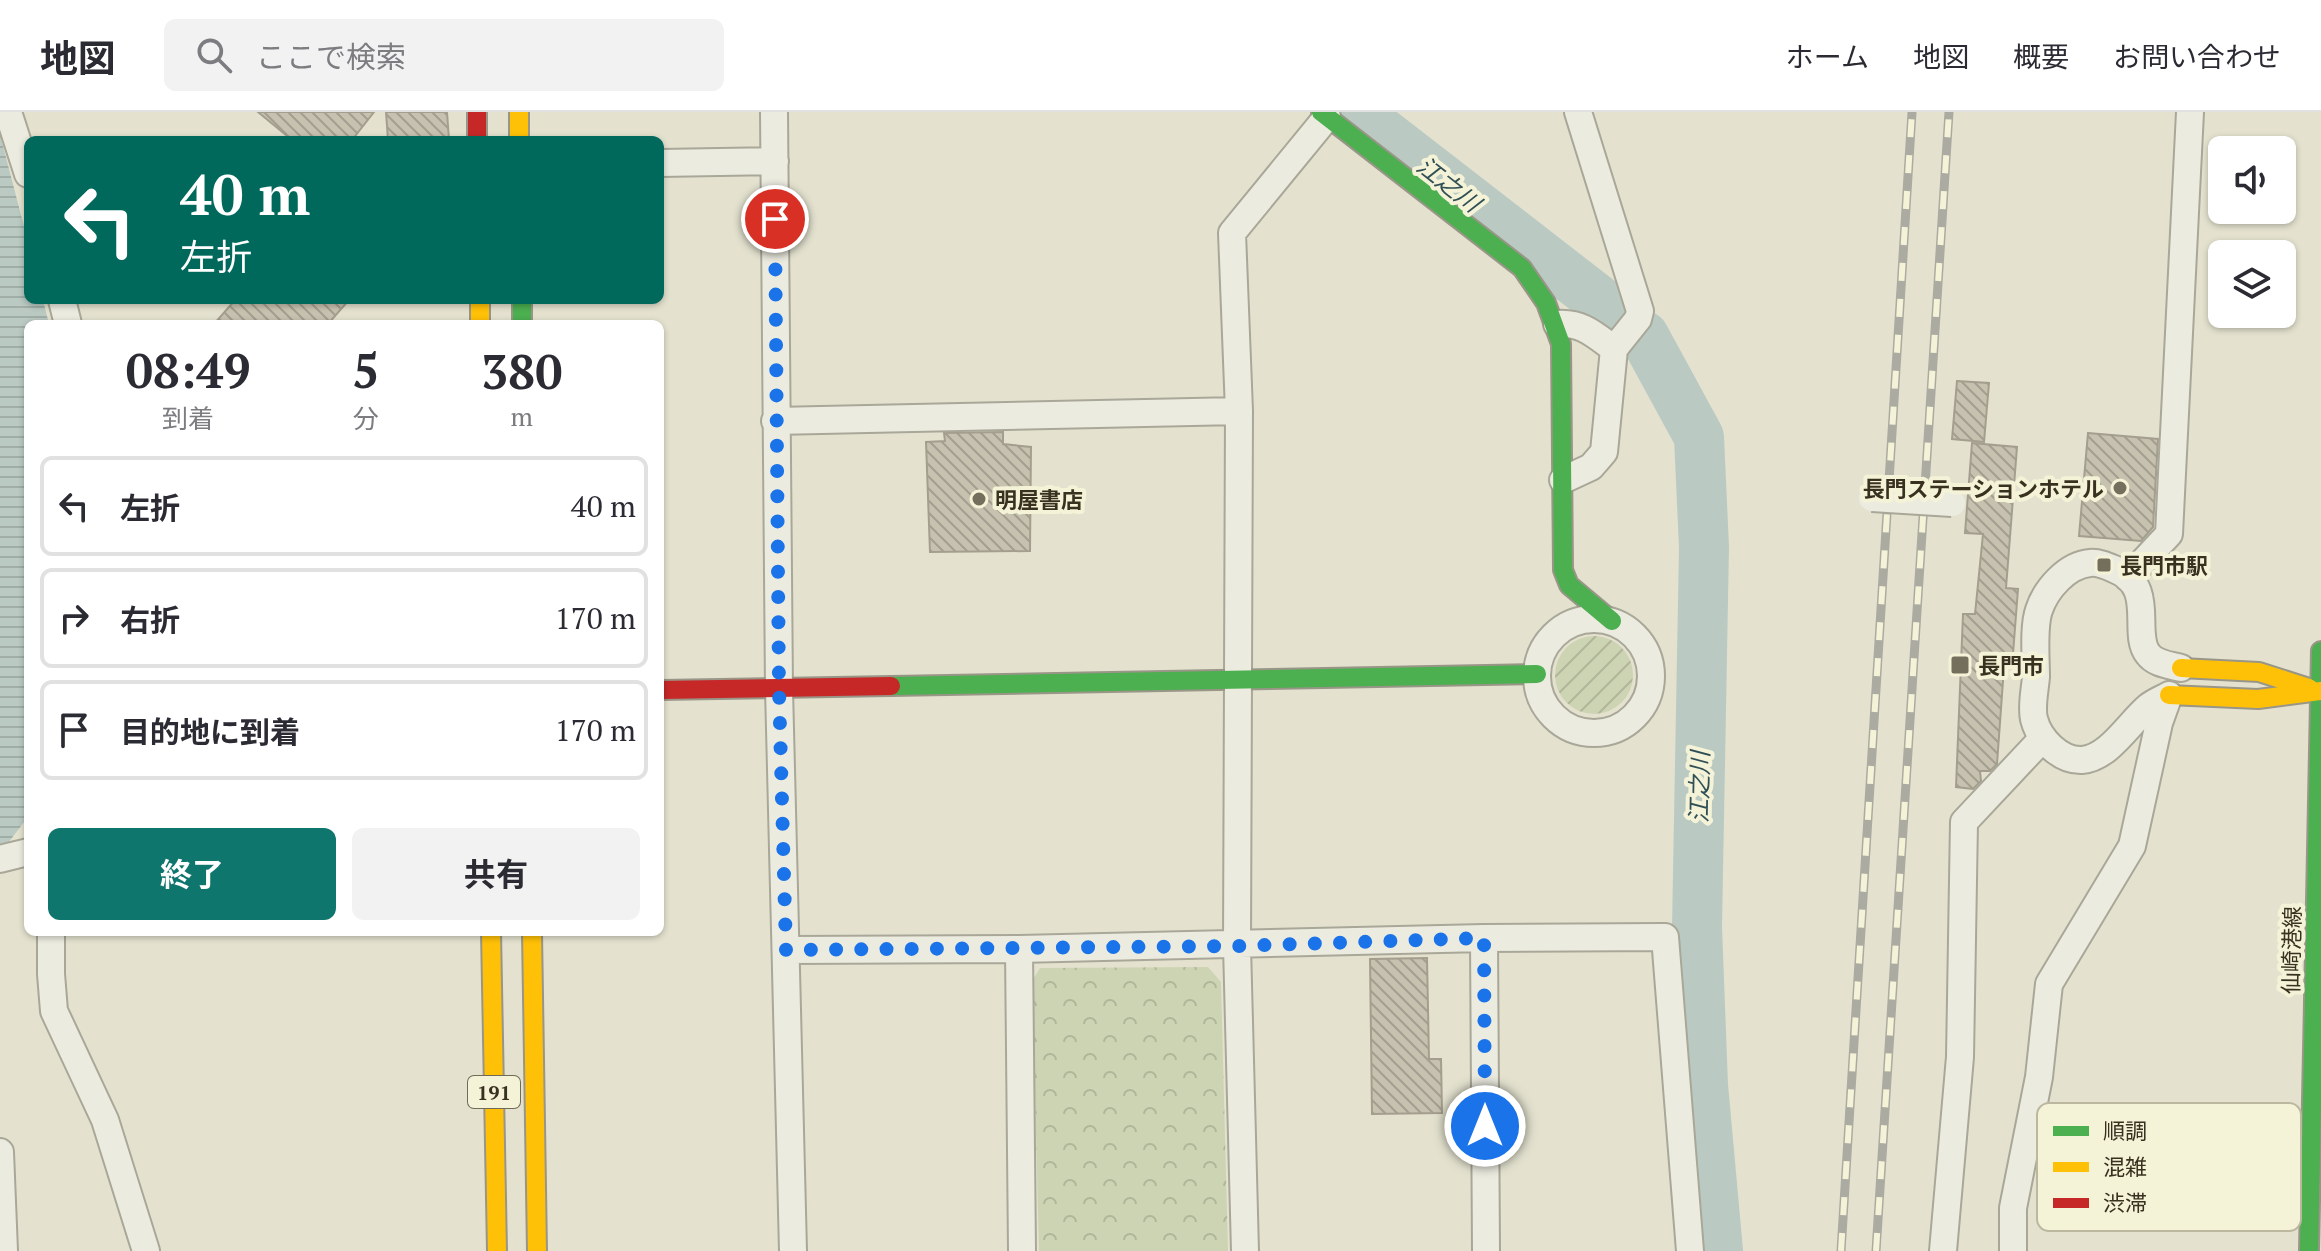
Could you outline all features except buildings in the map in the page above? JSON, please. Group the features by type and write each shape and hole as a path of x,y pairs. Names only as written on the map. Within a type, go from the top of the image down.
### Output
{"main road":[{"path":"477,112 477,136"},
{"path":"519,112 519,136"},
{"path":"1324,114 1522,268 1538,287 1557,324 1561,344 1563,570 1569,585 1612,621"},
{"name":"仙崎港線","path":"2309,1251 2319,879 2321,651"},
{"path":"2181,668 2259,672 2320,690"},
{"path":"664,690 1537,674"},
{"path":"2169,695 2258,699 2320,690"},
{"name":"191","path":"491,936 497,1251"},
{"name":"191","path":"532,936 537,1251"}],"street":[{"path":"8,112 24,162"},
{"path":"774,112 779,689 793,1251"},
{"path":"1563,480 1591,467 1604,452 1614,349 1638,319 1640,304 1578,112"},
{"path":"2128,578 2169,534 2190,112"},
{"path":"1245,1251 1237,946 1239,411 1232,233 1324,114"},
{"path":"664,163 775,161"},
{"path":"1557,324 1585,327 1614,349"},
{"path":"775,421 1239,411"},
{"path":"1872,498 1952,503"},
{"path":"2169,695 2150,706 2096,755 2082,760 2070,758 2051,748 2034,718 2038,611 2048,592 2066,573 2092,563 2120,571 2128,578 2140,600 2143,641 2148,654 2161,664 2181,668"},
{"path":"1588,618 1612,621 1633,633 1643,646 1650,660 1650,693 1632,720 1617,728 1602,733 1585,733 1569,728 1555,719 1538,690 1539,657 1547,643 1573,622 1588,618"},
{"path":"2013,1251 2013,1208 2039,1077 2049,984 2132,846 2159,723 2169,695"},
{"path":"1943,1251 1960,1057 1964,822 2043,738"},
{"path":"0,859 24,853"},
{"path":"51,936 54,1011 105,1120 146,1251"},
{"path":"786,950 1237,946 1484,938 1665,937 1690,1251"},
{"path":"1484,938 1486,1251"},
{"path":"1019,949 1022,1251"},
{"path":"0,1152 4,1251"}],"green space":[{"path":"1594,636 1609,639 1621,648 1630,660 1633,675 1630,690 1621,702 1609,711 1594,714 1579,711 1567,702 1558,690 1555,675 1558,660 1567,648 1579,639"},
{"path":"1208,967 1221,982 1228,1251 1039,1251 1032,981 1040,968"}],"shaded area":[{"path":"0,134 24,227 24,304 44,304 48,320 24,320 24,822 5,847 0,847"}],"waterway":[{"name":"江之川","path":"1356,112 1618,315"},
{"name":"江之川","path":"1644,336 1699,437 1704,547 1697,927 1703,1085 1718,1251"}],"railway":[{"path":"1841,1251 1912,112"},
{"path":"1876,1251 1949,112"}],"traffic: fast":[{"path":"1321,112 1522,268 1546,303 1561,344 1563,570 1569,585 1612,621"},
{"path":"522,304 522,320"},
{"path":"2309,1251 2321,651"},
{"path":"891,686 1537,674"}],"traffic: slow":[{"path":"519,112 519,136"},
{"path":"480,304 480,320"},
{"path":"2181,668 2259,672 2309,688"},
{"path":"2169,695 2258,699 2321,691"},
{"path":"491,936 497,1251"},
{"path":"532,936 537,1251"}],"traffic: jam":[{"path":"477,112 477,136"},
{"path":"664,690 891,686"}],"place":[{"name":"長門ステーションホテル","path":"2120,488"},
{"name":"明屋書店","path":"979,499"},
{"name":"長門市駅","path":"2104,565"},
{"name":"長門市","path":"1960,665"}],"route":[{"path":"775,219 779,689 786,950 1237,946 1484,938 1485,1126"}]}
